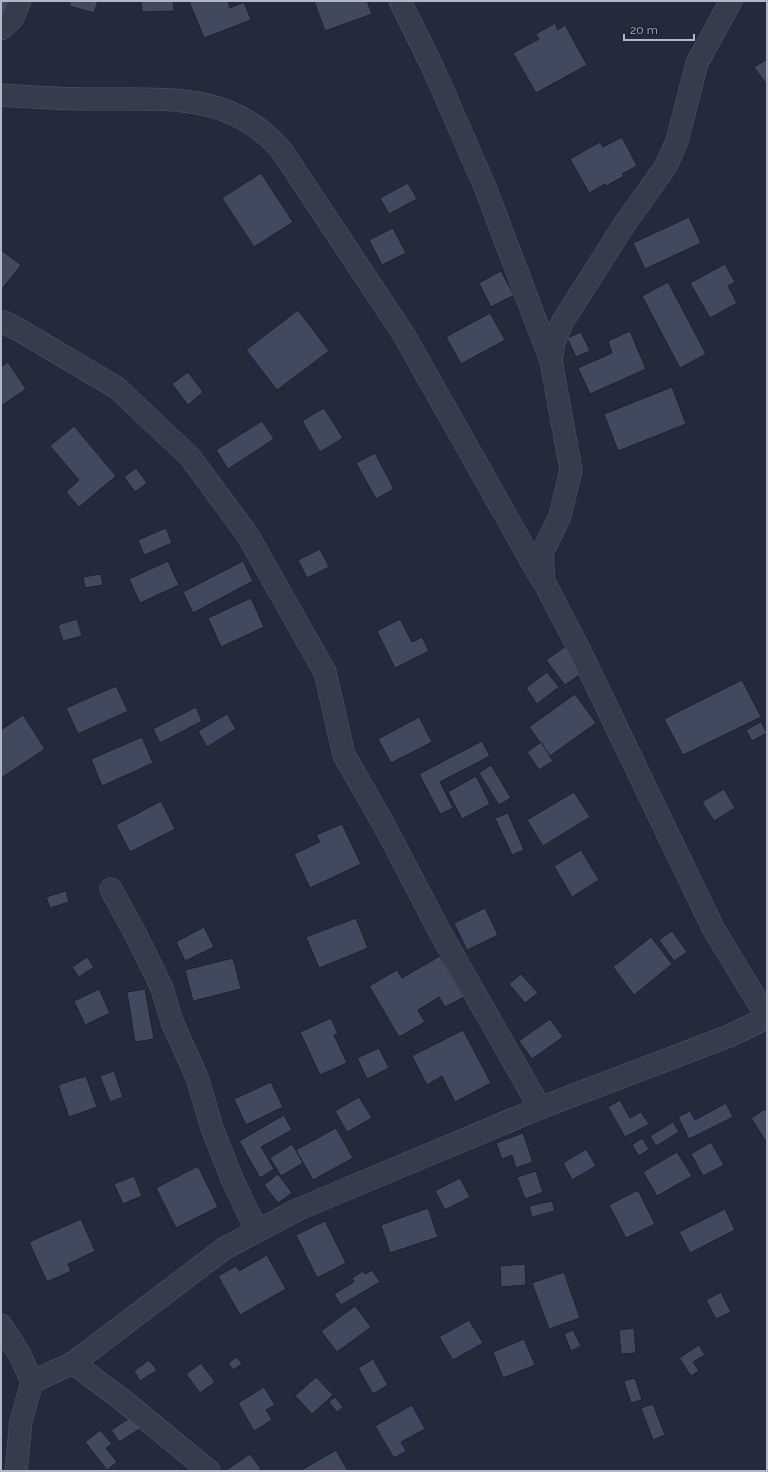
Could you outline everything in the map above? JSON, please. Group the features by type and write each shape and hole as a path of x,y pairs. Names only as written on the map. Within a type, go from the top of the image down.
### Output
{"street":[{"path":"1,29 12,18 20,1"},
{"path":"400,1 434,70 485,187 551,361 571,470 560,516 542,553 544,582"},
{"path":"551,361 554,342 563,320 624,225 666,166 678,141 697,63 731,1"},
{"path":"1,95 90,99 183,100 220,108 249,122 268,135 282,151 404,335 544,582 578,647 713,928 767,1017 728,1036 540,1108 299,1209 225,1248 73,1363 32,1382"},
{"path":"1,323 4,322 21,331 117,388 190,457 247,534 325,672 344,754 383,823 441,934 540,1108"},
{"path":"111,889 138,937 162,988 172,1022 197,1078 212,1128 232,1179 257,1231"},
{"path":"1,1325 20,1355 32,1382 21,1421 16,1471"},
{"path":"73,1363 125,1402 209,1471"}],"building":[{"path":"1,1 11,1 1,17"},
{"path":"71,1 98,1 94,13 69,6"},
{"path":"141,1 173,1 174,11 142,12"},
{"path":"189,1 228,1 230,8 244,2 251,20 204,38"},
{"path":"314,1 367,1 372,14 325,31"},
{"path":"555,23 558,30 565,25 587,65 536,93 513,53 539,39 536,34"},
{"path":"766,60 767,62 766,84 754,67"},
{"path":"622,137 637,166 622,174 624,176 589,193 570,159 600,142 603,147"},
{"path":"261,173 293,222 254,247 222,198"},
{"path":"408,183 417,199 389,214 380,198"},
{"path":"689,217 701,243 645,269 633,243"},
{"path":"393,228 406,253 382,265 369,240"},
{"path":"1,250 21,265 1,290"},
{"path":"725,264 735,282 728,286 737,303 710,318 690,283"},
{"path":"501,271 514,295 491,307 479,283"},
{"path":"668,282 706,354 680,368 642,296"},
{"path":"298,310 329,351 277,390 246,350"},
{"path":"490,313 505,340 461,364 446,337"},
{"path":"630,331 646,369 590,394 578,368 612,353 608,341"},
{"path":"581,332 590,351 576,357 567,338"},
{"path":"8,362 26,389 1,406 1,367"},
{"path":"188,372 203,392 188,405 172,384"},
{"path":"672,387 686,424 618,451 604,414"},
{"path":"324,408 343,438 320,452 302,421"},
{"path":"262,421 274,439 228,469 216,450"},
{"path":"74,426 116,476 79,507 66,492 79,480 50,446"},
{"path":"375,453 394,489 376,499 356,463"},
{"path":"136,468 147,483 135,492 124,477"},
{"path":"166,528 172,543 144,555 138,540"},
{"path":"320,549 329,567 307,578 298,560"},
{"path":"168,561 179,585 140,603 129,579"},
{"path":"243,561 253,581 193,613 183,592"},
{"path":"101,574 103,585 85,588 83,577"},
{"path":"251,598 264,627 221,647 208,618"},
{"path":"77,619 82,636 63,641 58,625"},
{"path":"400,619 412,642 422,637 429,651 395,668 377,631"},
{"path":"565,647 583,672 565,685 546,660"},
{"path":"547,672 559,687 537,704 526,688"},
{"path":"742,680 761,717 683,755 664,719"},
{"path":"116,686 128,711 78,734 66,708"},
{"path":"575,694 596,723 550,756 529,727"},
{"path":"196,707 202,721 160,743 153,729"},
{"path":"227,714 236,729 207,747 198,731"},
{"path":"23,715 45,749 1,778 1,730"},
{"path":"419,717 432,742 391,763 378,739"},
{"path":"761,722 767,733 752,741 746,730"},
{"path":"142,737 153,763 102,786 91,759"},
{"path":"482,741 490,756 440,782 453,808 440,814 419,774"},
{"path":"541,742 553,761 539,770 527,752"},
{"path":"491,765 511,798 499,805 479,773"},
{"path":"476,776 490,804 462,819 448,792"},
{"path":"724,789 735,808 714,821 702,802"},
{"path":"574,792 590,817 543,846 527,820"},
{"path":"161,801 175,829 130,852 116,825"},
{"path":"508,813 524,850 512,855 495,818"},
{"path":"342,824 361,864 310,888 294,854 320,842 316,835"},
{"path":"581,850 599,880 572,897 554,866"},
{"path":"66,891 69,902 50,908 46,897"},
{"path":"485,908 498,935 467,950 454,923"},
{"path":"356,918 368,948 319,968 306,937"},
{"path":"204,927 214,947 185,961 176,942"},
{"path":"672,931 687,952 674,961 659,940"},
{"path":"651,937 672,964 634,995 613,967"},
{"path":"440,956 464,997 445,1007 439,997 418,1010 425,1022 399,1037 369,986 397,970 402,978"},
{"path":"87,957 94,967 79,977 72,967"},
{"path":"233,958 241,989 193,1001 185,970"},
{"path":"521,974 538,993 525,1003 509,984"},
{"path":"99,989 110,1013 85,1025 74,1001"},
{"path":"145,989 154,1039 135,1042 127,992"},
{"path":"331,1018 338,1034 334,1035 347,1063 320,1075 300,1032"},
{"path":"550,1019 563,1037 532,1059 519,1041"},
{"path":"463,1030 491,1083 455,1102 442,1076 427,1085 412,1056"},
{"path":"379,1048 389,1068 367,1079 357,1058"},
{"path":"114,1071 123,1097 110,1102 100,1076"},
{"path":"86,1076 97,1107 69,1117 58,1085"},
{"path":"271,1082 283,1107 246,1125 234,1099"},
{"path":"359,1097 372,1118 347,1132 335,1111"},
{"path":"620,1100 630,1118 641,1112 649,1124 625,1137 608,1107"},
{"path":"726,1103 733,1117 689,1139 678,1117 690,1111 695,1120"},
{"path":"765,1109 767,1112 767,1143 751,1118"},
{"path":"284,1115 292,1130 261,1147 274,1169 260,1178 239,1141"},
{"path":"673,1122 679,1132 656,1146 650,1136"},
{"path":"336,1128 353,1158 313,1180 296,1150"},
{"path":"523,1133 533,1162 516,1168 512,1155 502,1159 496,1143"},
{"path":"642,1138 649,1149 639,1156 632,1145"},
{"path":"711,1142 724,1165 703,1176 691,1154"},
{"path":"292,1144 303,1163 281,1176 270,1158"},
{"path":"586,1149 596,1166 572,1180 563,1163"},
{"path":"677,1152 692,1176 657,1196 643,1172"},
{"path":"198,1166 218,1207 176,1228 156,1188"},
{"path":"536,1171 543,1192 525,1199 517,1177"},
{"path":"278,1174 292,1193 278,1203 264,1185"},
{"path":"134,1176 142,1196 123,1204 114,1184"},
{"path":"460,1178 470,1197 445,1210 435,1191"},
{"path":"638,1190 655,1224 626,1238 609,1205"},
{"path":"552,1201 555,1211 532,1217 529,1206"},
{"path":"428,1208 438,1237 390,1253 381,1225"},
{"path":"725,1209 735,1230 690,1253 679,1232"},
{"path":"81,1219 95,1251 68,1264 71,1271 47,1282 29,1242"},
{"path":"325,1221 346,1263 317,1278 296,1235"},
{"path":"267,1255 286,1289 240,1315 218,1276 236,1266 239,1271"},
{"path":"525,1264 526,1285 501,1287 500,1266"},
{"path":"372,1270 380,1282 341,1305 334,1294 354,1282 352,1278 363,1271 365,1274"},
{"path":"564,1272 580,1318 549,1329 532,1283"},
{"path":"721,1292 731,1312 716,1319 706,1300"},
{"path":"355,1306 371,1327 337,1352 321,1331"},
{"path":"469,1320 483,1343 453,1360 439,1337"},
{"path":"634,1328 636,1353 621,1354 619,1330"},
{"path":"573,1330 581,1346 571,1351 564,1334"},
{"path":"524,1339 535,1365 503,1378 493,1352"},
{"path":"699,1345 705,1355 693,1362 699,1371 691,1376 679,1358"},
{"path":"237,1357 242,1364 233,1370 228,1363"},
{"path":"373,1359 388,1385 373,1394 358,1368"},
{"path":"149,1360 157,1370 140,1381 134,1371"},
{"path":"201,1363 215,1382 200,1393 186,1374"},
{"path":"316,1377 333,1395 312,1414 295,1396"},
{"path":"635,1378 642,1400 631,1403 624,1381"},
{"path":"264,1387 275,1405 266,1410 272,1420 254,1431 238,1403"},
{"path":"335,1397 343,1407 337,1412 329,1402"},
{"path":"653,1404 665,1435 653,1440 641,1408"},
{"path":"412,1405 425,1429 401,1442 406,1451 394,1458 375,1426"},
{"path":"133,1416 141,1428 119,1442 111,1430"},
{"path":"100,1430 112,1444 106,1448 117,1462 107,1470 85,1442"},
{"path":"336,1450 348,1471 300,1471"},
{"path":"250,1454 261,1469 258,1471 225,1471"}]}
